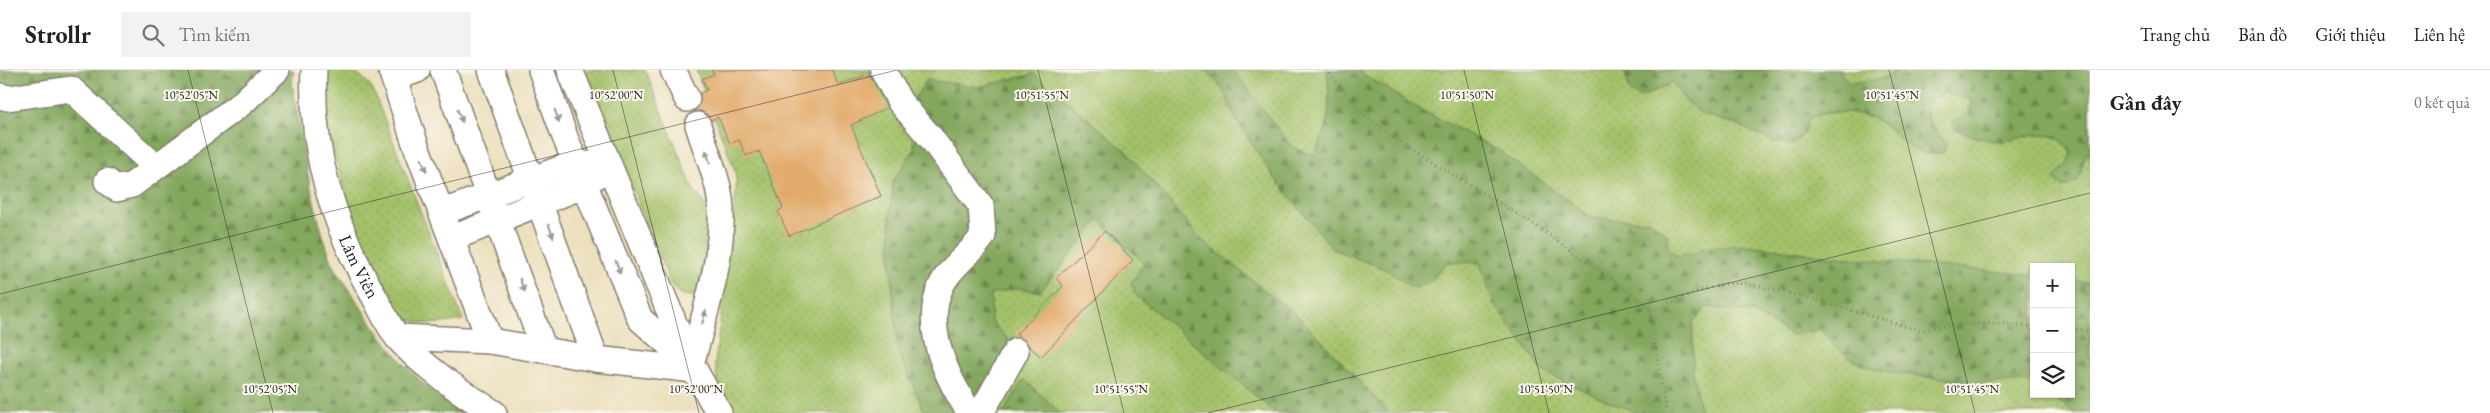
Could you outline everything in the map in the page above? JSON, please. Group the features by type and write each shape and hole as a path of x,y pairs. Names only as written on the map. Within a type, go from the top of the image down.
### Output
{"street":[{"path":"107,181 118,189 123,188 242,103 277,70"},
{"name":"Lâm Viên","path":"314,70 316,145 338,224 358,268 397,337 460,391 494,413"},
{"path":"443,70 499,219 544,350"},
{"path":"491,70 532,178 596,359"},
{"path":"541,70 580,174 640,319 693,367"},
{"path":"570,70 693,367 719,413"},
{"path":"673,70 686,98"},
{"path":"883,70 900,102 931,138 981,206 983,236 941,285 935,310 936,343 955,390 970,413"},
{"path":"401,73 415,143 453,238 490,342"},
{"path":"0,96 8,98 71,90 155,166"},
{"path":"693,367 710,296 720,228 718,188 698,125"},
{"path":"443,212 532,178 580,174 609,166"},
{"path":"453,238 541,203 580,174"},
{"path":"397,337 490,342 596,359 693,367"},
{"path":"981,413 1016,351"}],"path":[{"path":"1326,70 1375,124 1395,139 1532,223 1634,293 1650,311 1666,413"},
{"path":"1650,311 1698,291 1724,284 1746,283 1813,299 1918,330 1952,325 2030,326"},
{"path":"2075,329 2090,331"}],"green space":[{"path":"0,70 294,70 292,82 307,171 323,236 332,261 371,322 398,357 428,388 462,413 0,413"},
{"path":"327,70 354,72 363,78 373,90 463,320 429,323 410,320 396,308 382,285 354,219 333,149 323,100"},
{"path":"585,70 645,70 693,189 703,201 713,225 698,291 692,296 680,294 671,285"},
{"path":"696,70 2090,70 2090,413 735,413 719,395 715,363 736,192 736,173"},
{"path":"1206,70 1233,70 1291,146 1314,156 1327,124 1329,94 1327,70 1357,70 1416,107 1496,149 1593,218 1651,221 1668,235 1668,247 1675,255 1693,254 1702,248 1748,245 1828,256 2030,275 2030,382 1985,383 1893,373 1860,364 1832,345 1821,329 1792,335 1751,312 1707,307 1693,322 1693,374 1701,413 1639,413 1602,399 1543,371 1494,304 1480,263 1447,262 1430,282 1414,288 1387,270 1333,249 1273,176 1235,118 1223,90"},
{"path":"1624,70 1838,70 1849,83 1881,79 1898,70 2090,70 2090,154 2086,154 2078,181 2063,188 2054,178 2067,164 2071,153 2063,143 2054,137 2046,135 1993,141 1954,129 1952,121 1969,113 1972,100 1944,93 1925,104 1928,120 1946,143 1944,152 1933,154 1916,150 1873,118 1845,112 1826,113 1809,118 1804,133 1794,144 1773,142 1738,125 1701,114 1685,100 1672,83 1641,97 1630,92"},
{"path":"1034,74 1126,151 1201,239 1302,320 1389,413 1276,413 1137,296 1131,283 1144,263 1099,220 1040,292 1018,288 991,294 991,321 1012,344 969,413 925,413 898,352 891,266 890,212 893,181 914,150 914,99 927,80 978,87"},
{"path":"2075,280 2090,284 2090,413 2074,413 2055,398 2075,398"},
{"path":"1024,379 1059,412 1060,413 1003,413"}],"building":[{"path":"712,70 832,70 838,85 870,74 887,108 851,125 881,196 789,236 778,211 783,208 759,151 746,156 739,140 730,144 718,117 711,120 702,111 694,111 701,101 700,93 707,90 702,79 714,74"},
{"path":"1105,231 1133,260 1041,357 1016,334 1063,286 1056,278"}]}
